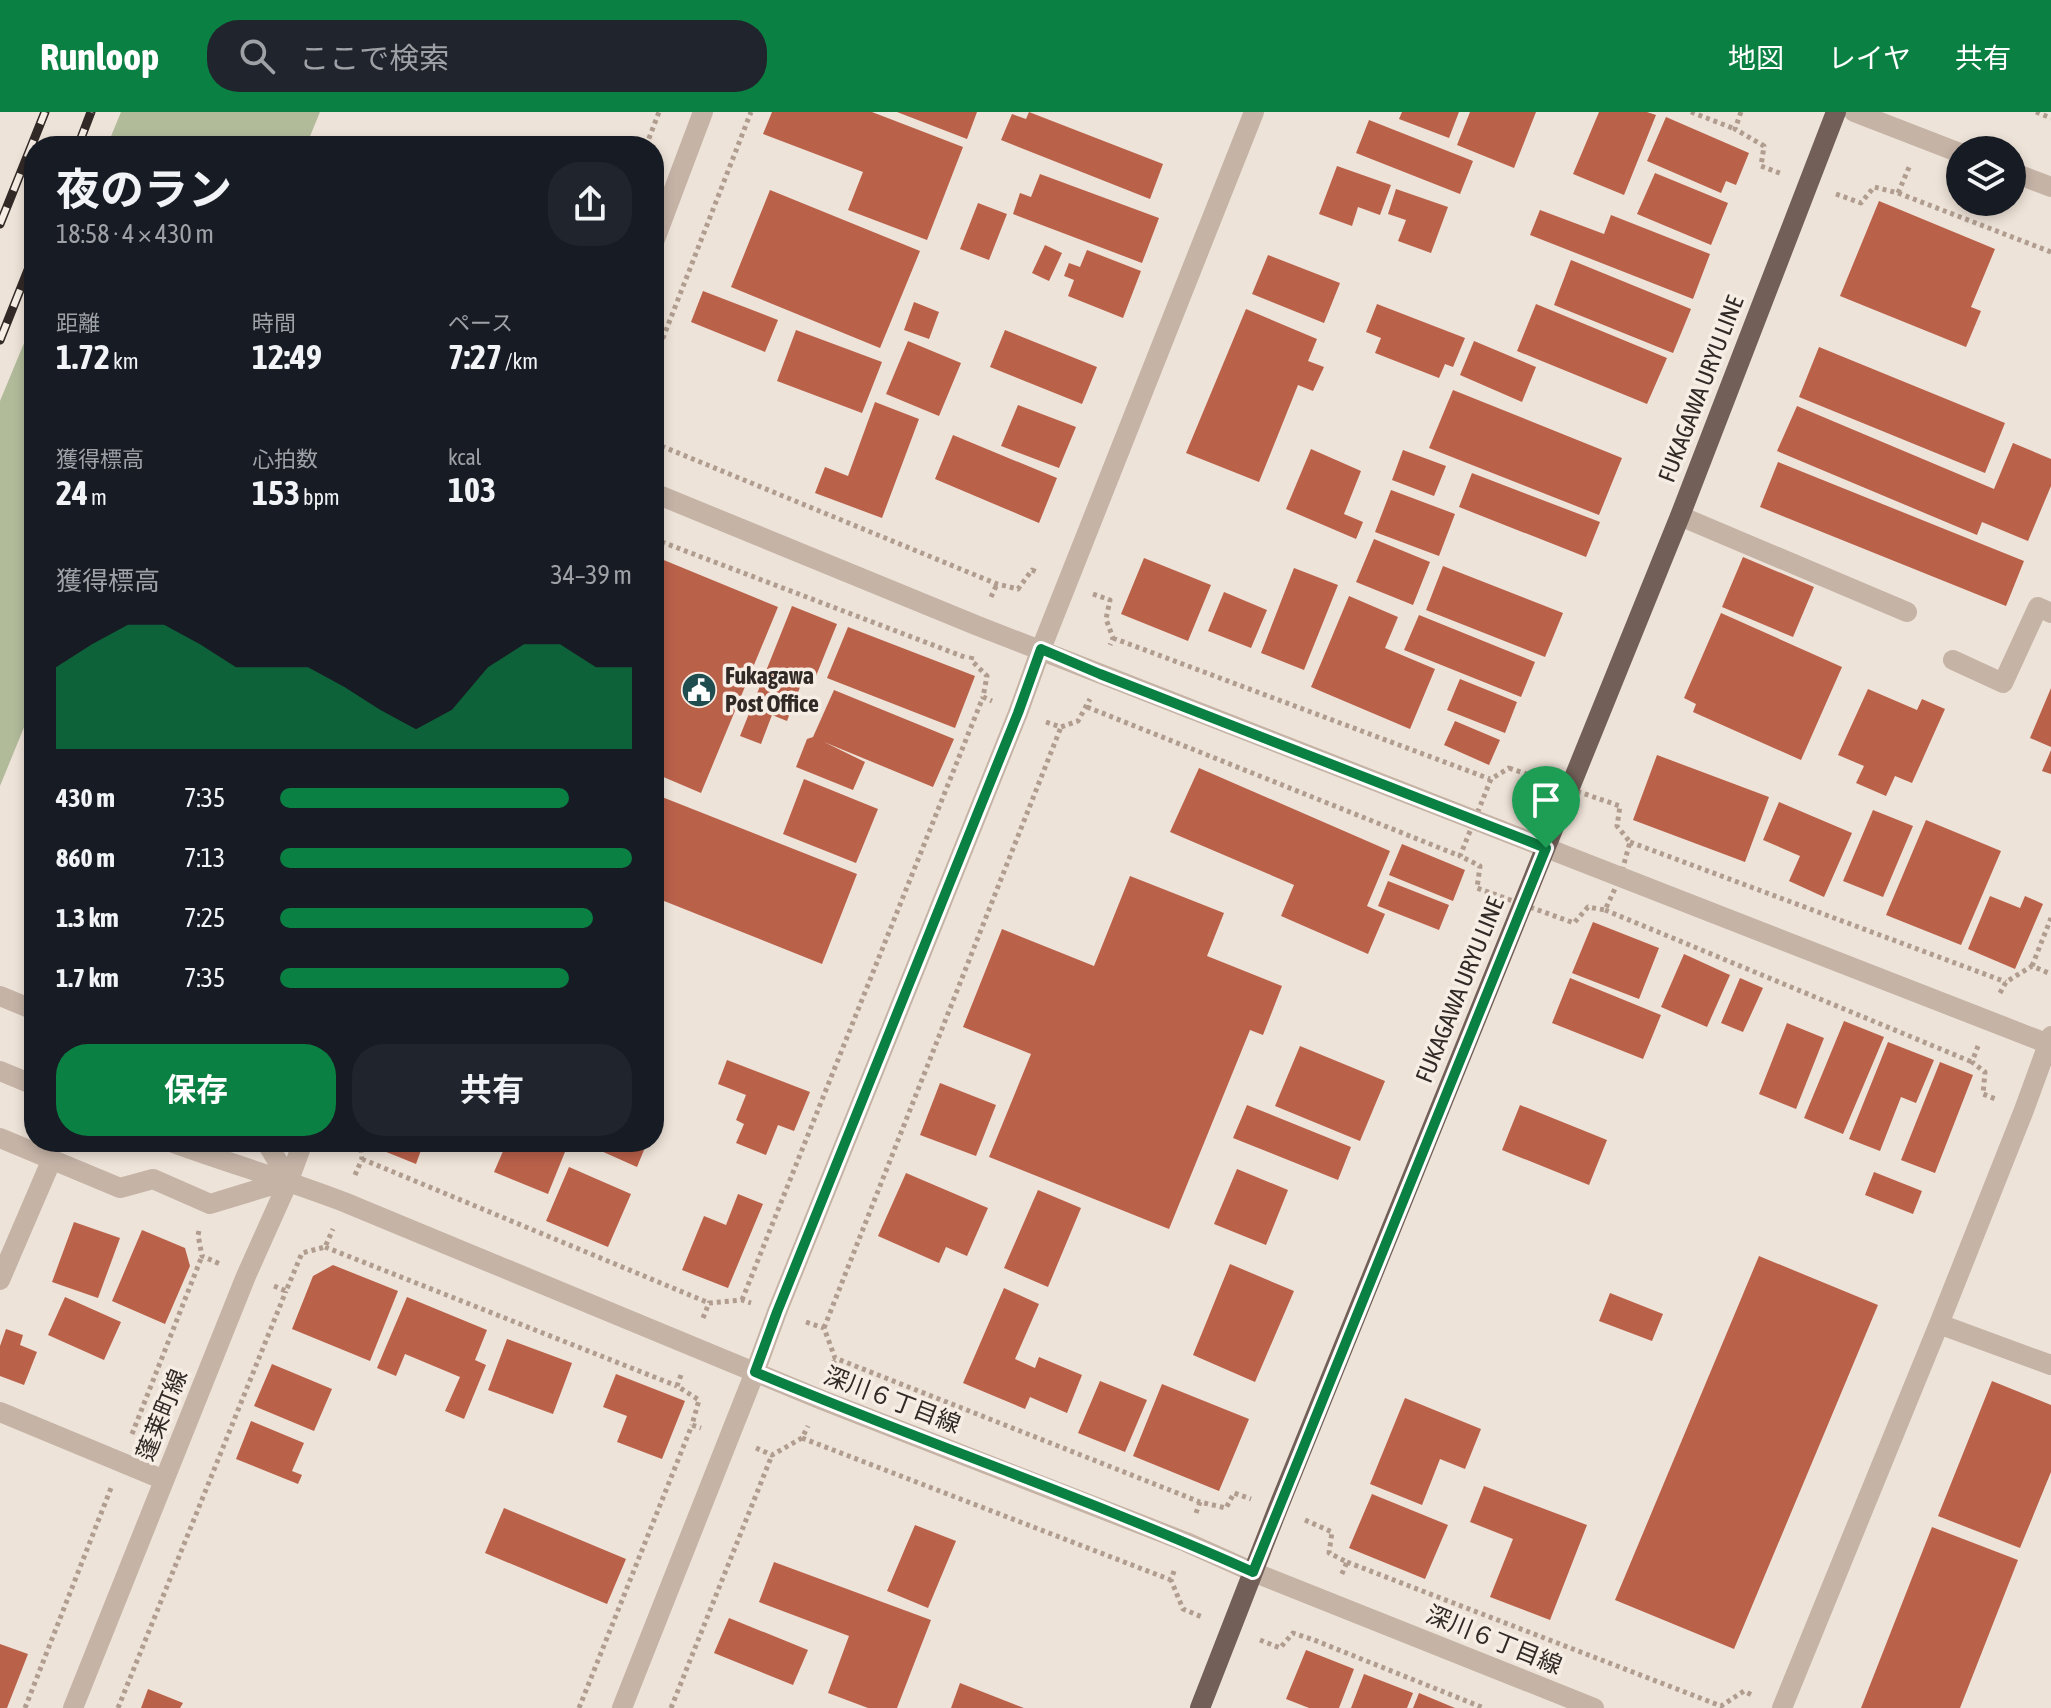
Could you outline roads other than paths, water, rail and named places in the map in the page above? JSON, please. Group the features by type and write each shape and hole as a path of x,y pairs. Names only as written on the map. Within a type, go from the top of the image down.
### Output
{"main road":[{"name":"FUKAGAWA URYU LINE","path":"1200,1708 1680,516 1836,112"}],"street":[{"path":"664,215 703,112"},
{"path":"622,1708 1254,112"},
{"path":"1854,112 1946,148"},
{"path":"2026,177 2051,187"},
{"path":"664,497 1100,674 1986,1020 2050,1042 1939,1324 1782,1707"},
{"path":"1680,516 1907,612"},
{"path":"1953,660 2003,683 2038,607 2051,613"},
{"path":"0,996 24,1006"},
{"path":"0,1071 24,1081"},
{"path":"0,1138 24,1148"},
{"path":"35,1152 120,1188 153,1179 210,1204 289,1180 272,1152"},
{"name":"深川６丁目線","path":"199,1152 289,1180 836,1406 1186,1542 1253,1572 1594,1708"},
{"name":"蓬莱町線","path":"73,1708 246,1276 299,1152"},
{"path":"0,1280 52,1159"},
{"path":"1939,1324 2051,1365"},
{"path":"0,1412 164,1480"}],"railway":[{"path":"35,136 45,112"},
{"path":"82,136 91,112"},
{"path":"0,224 24,164"},
{"path":"0,340 24,280"}],"place":[{"name":"Fukagawa Post Office","path":"699,690"}]}
